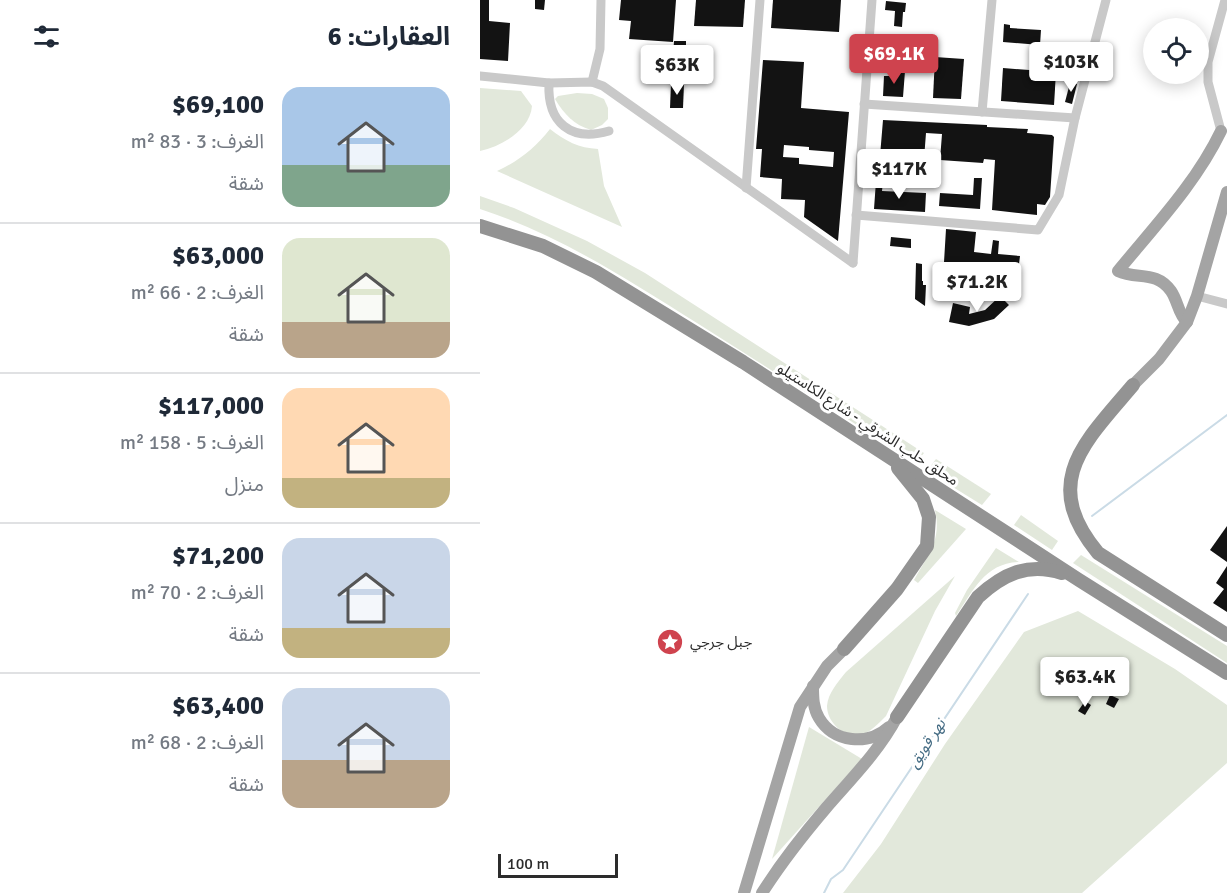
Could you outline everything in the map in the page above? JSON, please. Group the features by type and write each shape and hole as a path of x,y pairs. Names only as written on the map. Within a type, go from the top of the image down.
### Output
{"highway":[{"name":"محلق حلب الشرقي - شارع الكاستيلو","path":"480,226 543,246 596,272 743,362 1227,673"},
{"path":"1133,385 1090,435 1071,471 1070,492 1074,512 1083,533 1098,554 1227,635"},
{"path":"844,649 897,589 927,546 929,517 923,499 889,457"},
{"path":"897,717 978,597 992,584 1017,571 1046,569 1079,580"}],"main road":[{"path":"1186,322 1173,293 1161,281 1150,276 1118,271 1189,185 1201,168 1221,130"},
{"path":"1133,385 1159,359 1186,322 1197,296 1227,192"},
{"path":"744,893 800,707 826,666 844,649"},
{"path":"813,686 813,702 819,717 828,730 842,738 858,740 874,737 887,729 897,717"},
{"path":"762,893 810,827 875,751 897,717"}],"street":[{"path":"592,82 600,49 602,0"},
{"path":"746,188 760,0"},
{"path":"480,76 549,83 592,82 610,92 853,263 872,0"},
{"path":"982,112 992,0"},
{"path":"856,215 1038,230 1059,195 1075,118 1106,0"},
{"path":"1221,130 1208,82 1208,72 1212,44 1225,0"},
{"path":"549,83 548,99 553,114 564,126 578,134 594,135 609,131"},
{"path":"864,104 1075,118"},
{"path":"1197,296 1227,304"}],"shaded area":[{"path":"480,88 521,91 532,106 526,122 514,136 480,151"},
{"path":"577,93 592,94 604,99 608,108 608,119 602,125 591,130 579,125 566,114 555,99 558,96"},
{"path":"550,129 572,143 598,149 604,186 622,227 497,171 526,153"},
{"path":"480,196 514,208 587,241 645,273 924,453 916,463 592,259 537,231 480,209"},
{"path":"936,459 991,494 982,505 927,471"},
{"path":"935,510 966,529 918,583 914,580 929,555 935,539 937,521"},
{"path":"1021,515 1058,541 1052,550 1014,525"},
{"path":"996,548 1019,562 997,567 989,573 974,588 956,616 955,613 967,590"},
{"path":"1081,555 1227,646 1227,663 1073,563"},
{"path":"955,576 935,611 886,716 866,733 853,735 842,731 830,718 827,706 829,697 837,684 846,672"},
{"path":"1078,611 1175,669 1227,705 1227,763 1082,893 843,893 881,844 945,744 1024,632"},
{"path":"809,727 862,759 772,859"}],"building":[{"path":"480,0 489,0 489,21 510,23 508,61 480,59"},
{"path":"535,0 545,0 544,10 535,9"},
{"path":"621,0 676,0 673,42 629,39 631,21 619,20"},
{"path":"696,0 745,0 743,27 694,26"},
{"path":"773,0 841,0 839,32 771,28"},
{"path":"886,1 906,3 902,27 894,26 895,11 885,10"},
{"path":"1004,24 1010,25 1010,28 1041,30 1040,45 1003,42"},
{"path":"674,41 686,41 686,50 702,51 700,70 685,68 685,72 672,71"},
{"path":"935,57 964,59 961,99 933,98"},
{"path":"763,60 804,62 801,108 849,112 838,241 804,217 805,200 781,199 782,179 760,177 762,149 756,149","holes":["784,145 809,147 809,150 834,152 833,167 799,164 799,158 783,157"]},
{"path":"1003,68 1056,72 1054,105 1001,101"},
{"path":"892,71 905,71 903,97 883,96 884,76 892,76"},
{"path":"671,83 684,84 683,108 670,108"},
{"path":"1070,83 1077,84 1072,104 1065,102"},
{"path":"883,120 987,125 987,127 1028,129 1027,133 1052,135 1054,137 1050,197 1045,205 1037,204 1037,215 992,210 995,160 984,159 983,163 940,160 942,134 926,133 924,159 880,156"},
{"path":"974,178 982,178 980,209 939,206 940,193 973,195"},
{"path":"876,181 883,181 882,191 926,193 925,212 874,209"},
{"path":"946,229 976,232 974,252 991,254 993,240 999,241 998,254 1020,256 1018,272 975,268 975,264 944,262"},
{"path":"891,237 911,239 911,248 890,246"},
{"path":"916,263 922,264 922,281 923,285 926,285 925,306 915,299"},
{"path":"1000,296 1009,305 994,319 969,326 949,322 953,303 970,307 969,314 985,310"},
{"path":"1227,526 1227,562 1210,550"},
{"path":"1227,566 1227,612 1213,603 1224,589 1216,583"},
{"path":"1110,695 1119,699 1114,708 1106,704"},
{"path":"1085,701 1091,705 1085,715 1078,711"}],"waterway":[{"name":"نهر قويق","path":"1092,516 1227,415"},
{"name":"نهر قويق","path":"824,893 831,879 843,870 1028,594"}],"place":[{"name":"جبل جرجي","path":"670,642"}]}
